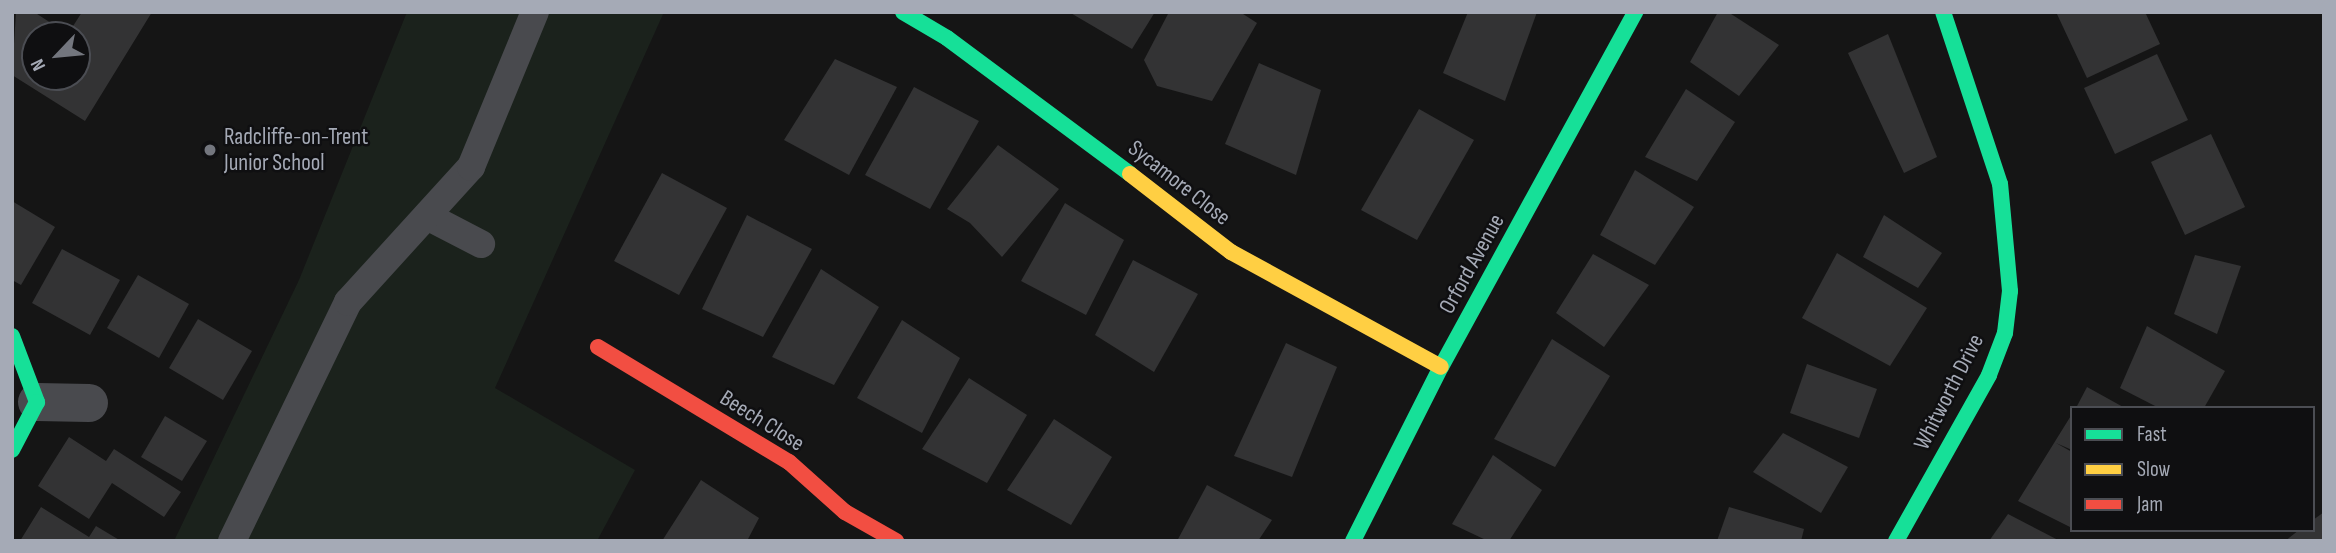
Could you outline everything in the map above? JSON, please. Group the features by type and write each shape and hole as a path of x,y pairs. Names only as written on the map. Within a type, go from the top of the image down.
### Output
{"street":[{"name":"Sycamore Close","path":"903,12 947,37 1053,114 1231,252 1441,367"},
{"name":"Orford Avenue","path":"1353,541 1441,367 1635,12"},
{"name":"Whitworth Drive","path":"1896,541 1989,375 2005,332 2010,291 2010,243 2000,184 1943,12"},
{"path":"12,336 18,342 37,402 12,450"},
{"name":"Beech Close","path":"598,347 789,462 845,512 896,541"},
{"path":"37,402 89,403"}],"lane":[{"path":"232,541 348,302 471,167 534,12"},
{"path":"427,216 481,244"}],"shaded area":[{"path":"407,12 664,12 495,388 635,470 597,541 174,541 299,280"}],"building":[{"path":"16,12 34,12 48,21 21,21 21,81 12,75"},
{"path":"82,12 152,12 85,121 37,91 91,91 91,21 76,21"},
{"path":"1069,12 1155,12 1132,49"},
{"path":"1169,12 1240,12 1257,23 1212,101 1157,86 1144,60"},
{"path":"1468,12 1537,12 1505,101 1443,73"},
{"path":"1718,12 1728,12 1779,45 1739,96 1690,62"},
{"path":"2056,12 2145,12 2160,44 2087,78"},
{"path":"1888,34 1937,157 1904,173 1848,53"},
{"path":"2157,54 2188,120 2115,154 2084,88"},
{"path":"835,59 897,87 849,175 784,140"},
{"path":"1259,63 1321,90 1296,175 1225,144"},
{"path":"914,87 979,121 930,209 865,175"},
{"path":"1686,89 1735,122 1697,181 1645,157"},
{"path":"1419,109 1474,140 1417,240 1361,210"},
{"path":"2211,134 2245,207 2185,235 2151,162"},
{"path":"998,145 1059,189 1002,257 970,223 947,209"},
{"path":"1635,170 1694,207 1655,265 1600,235"},
{"path":"662,173 727,208 679,295 614,261"},
{"path":"12,201 55,227 21,285 12,280"},
{"path":"1065,203 1124,240 1086,315 1021,281"},
{"path":"747,215 812,249 763,337 702,309"},
{"path":"1884,215 1942,253 1918,288 1863,257"},
{"path":"62,249 120,280 90,335 32,303"},
{"path":"1837,253 1927,308 1890,366 1802,318"},
{"path":"1593,254 1649,285 1604,347 1556,313"},
{"path":"2195,255 2241,266 2217,334 2174,314"},
{"path":"1133,260 1198,294 1154,372 1095,335"},
{"path":"821,269 879,307 834,385 772,357"},
{"path":"138,275 189,304 159,358 107,328"},
{"path":"198,319 252,351 223,400 169,368"},
{"path":"902,320 960,358 922,433 857,398"},
{"path":"2147,326 2225,371 2205,406 2155,406 2120,388"},
{"path":"1552,339 1610,376 1555,467 1494,439"},
{"path":"1286,343 1337,367 1292,477 1234,456"},
{"path":"1807,364 1877,389 1859,438 1790,413"},
{"path":"969,378 1027,415 987,483 922,449"},
{"path":"2087,387 2121,406 2077,406"},
{"path":"165,416 207,441 182,481 141,457"},
{"path":"2070,417 2070,449 2056,443 2070,451 2070,527 2018,501"},
{"path":"1054,419 1112,457 1071,525 1007,490"},
{"path":"1783,433 1848,467 1821,513 1753,472"},
{"path":"69,437 106,461 114,449 181,492 164,517 112,483 89,519 38,486"},
{"path":"1493,455 1542,490 1509,541 1488,541 1452,524"},
{"path":"701,480 759,518 747,541 662,541"},
{"path":"1207,485 1272,520 1258,541 1177,541"},
{"path":"41,507 89,537 96,526 121,541 20,541"},
{"path":"1729,507 1804,529 1801,541 1717,541"},
{"path":"2324,512 2324,541 2285,541 2296,532 2315,532 2315,519"},
{"path":"2008,514 2060,541 1989,541"}],"traffic: fast":[{"path":"903,12 947,38 1130,174"},
{"path":"1353,541 1441,367 1635,12"},
{"path":"1896,541 1989,375 2005,333 2010,291 2000,184 1943,12"},
{"path":"12,336 37,402 12,450"}],"traffic: slow":[{"path":"1130,174 1231,252 1441,367"}],"traffic: jam":[{"path":"598,347 789,462 845,512 896,541"}],"place":[{"name":"Radcliffe-on-Trent Junior School","path":"210,150"}]}
